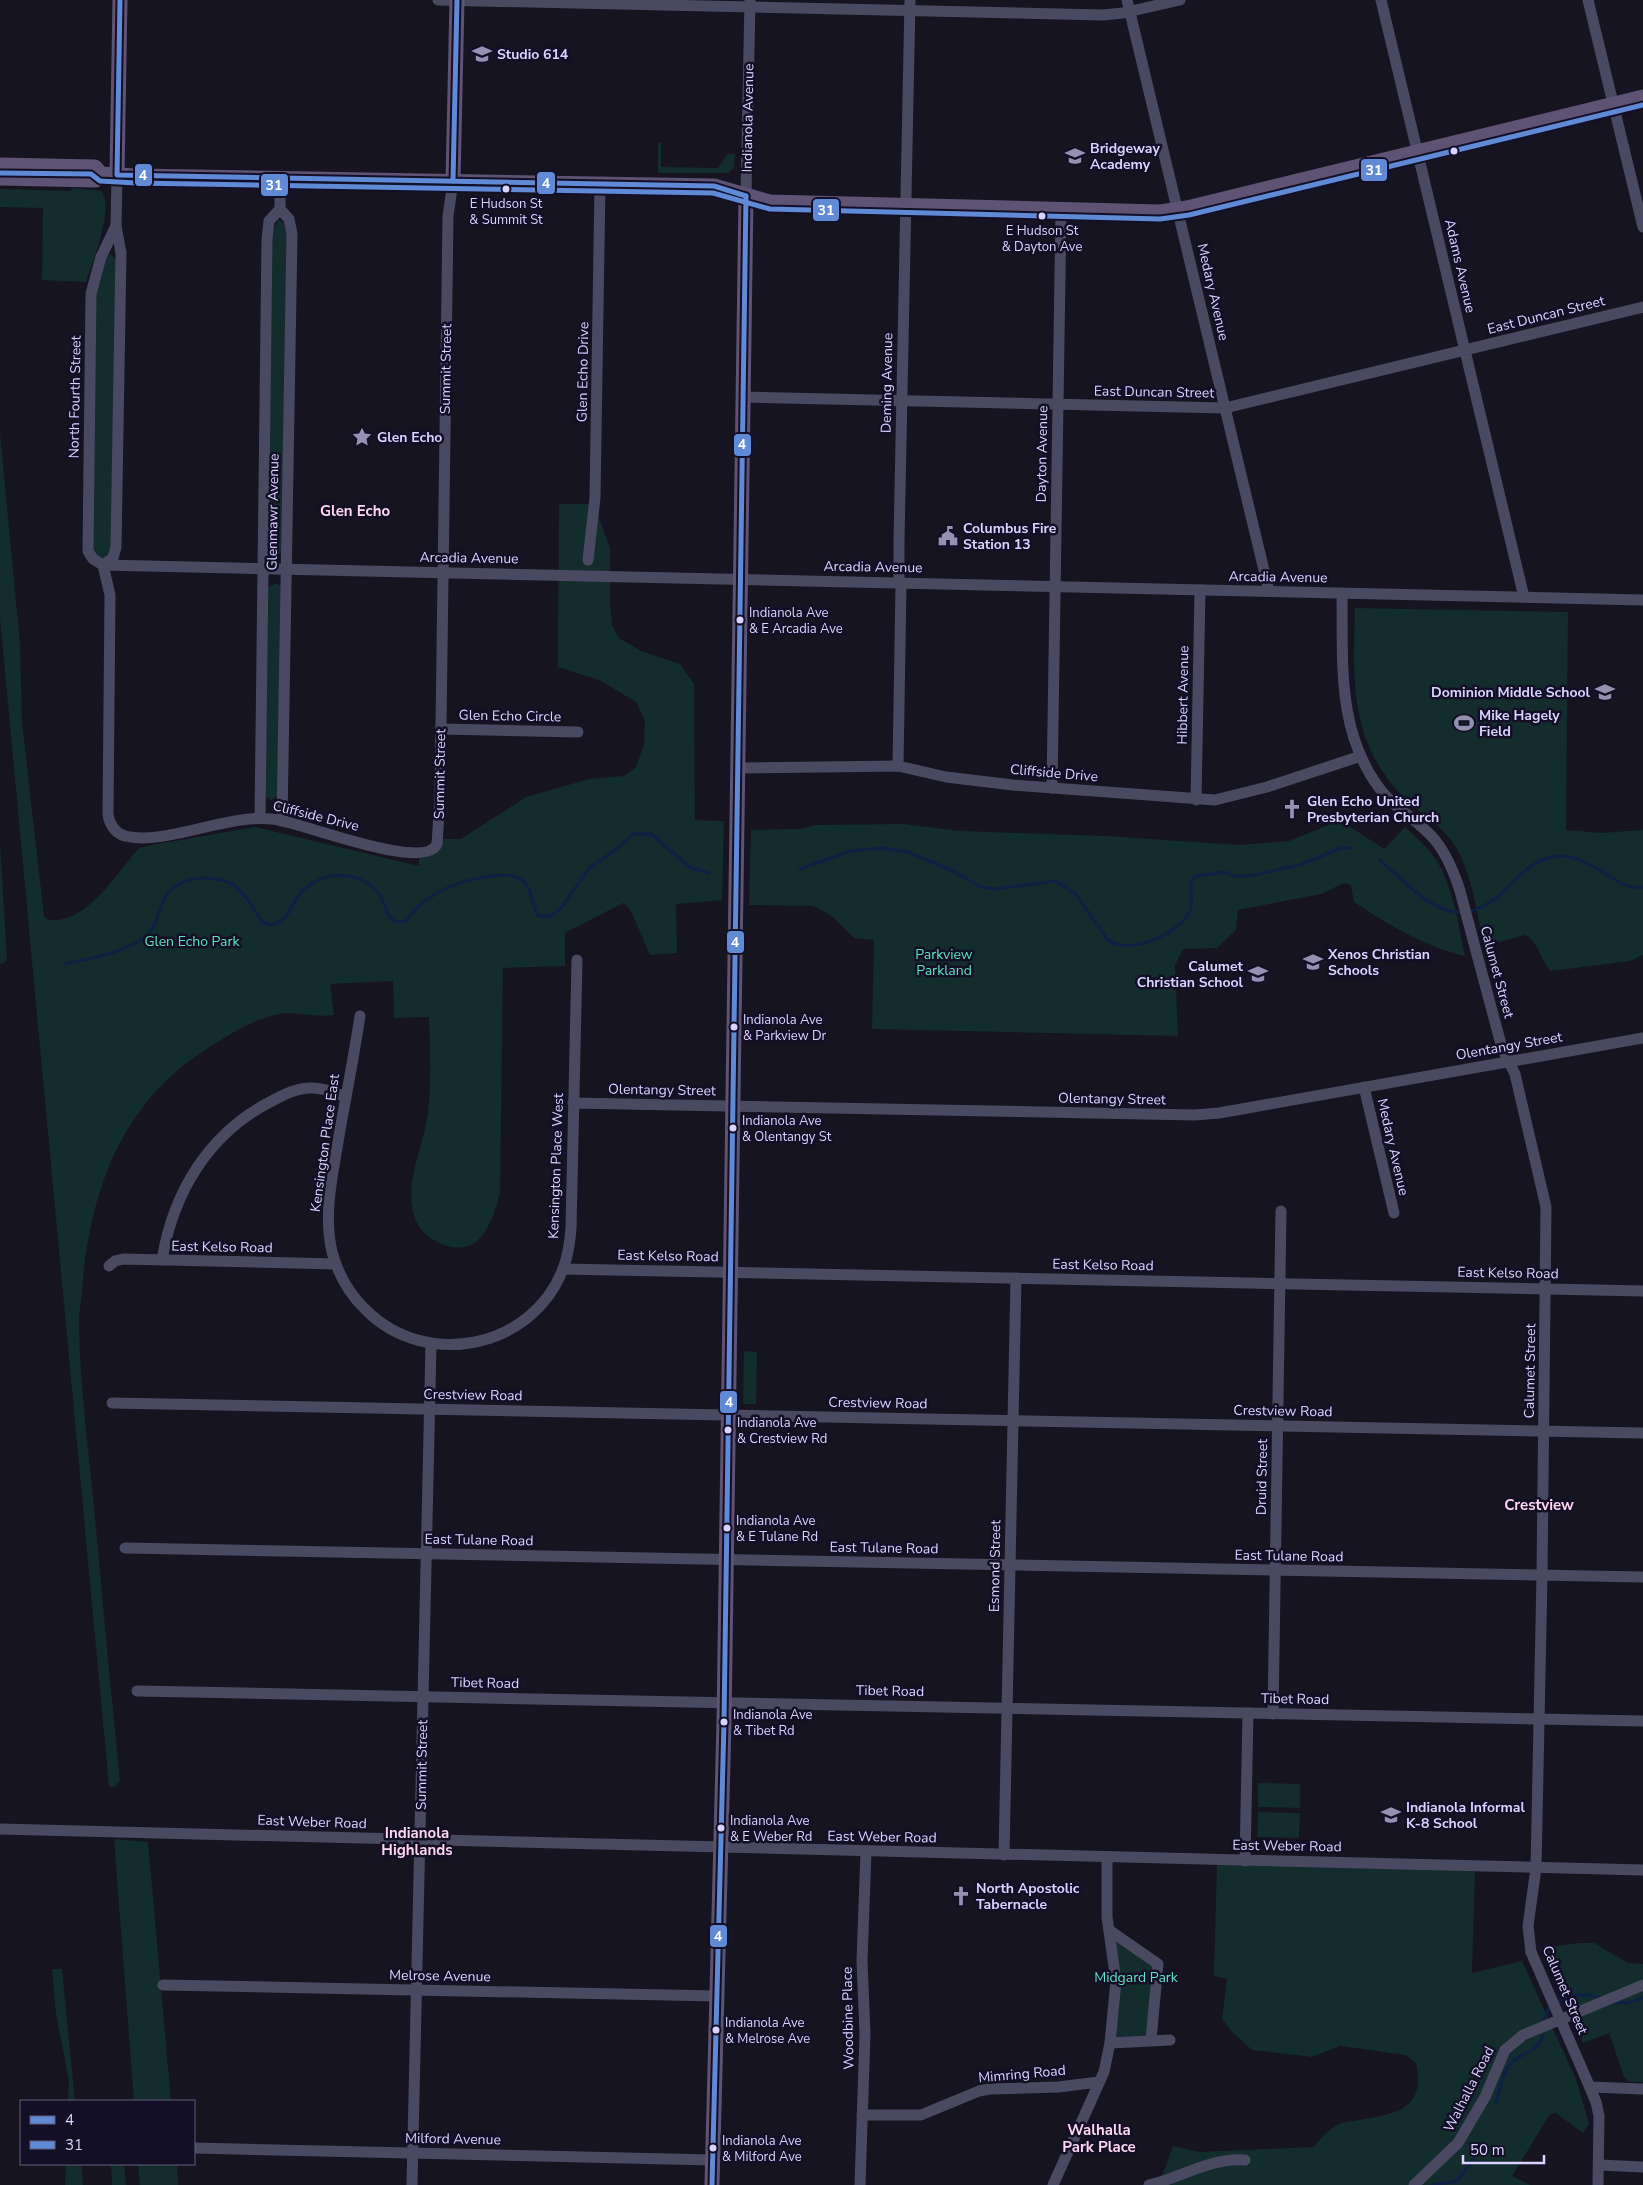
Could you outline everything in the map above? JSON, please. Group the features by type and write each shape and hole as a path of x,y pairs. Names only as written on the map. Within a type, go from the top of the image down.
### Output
{"main road":[{"path":"117,175 120,0"},
{"name":"Summit Street","path":"452,181 457,0"},
{"path":"0,165 95,167 101,174 117,175 714,186 770,202 1143,213 1178,210 1643,97"},
{"path":"0,178 96,180 101,174"},
{"name":"Indianola Avenue","path":"712,2185 721,1848 729,1416 746,196"}],"street":[{"path":"438,0 910,5 1103,15 1130,12 1180,0"},
{"name":"Medary Avenue","path":"1127,0 1268,591"},
{"name":"Adams Avenue","path":"1381,0 1524,597"},
{"path":"1588,0 1643,227"},
{"name":"Indianola Avenue","path":"746,196 750,3"},
{"name":"Deming Avenue","path":"898,766 902,401 910,5"},
{"name":"North Fourth Street","path":"103,565 113,558 116,547 120,253 116,226 117,175"},
{"name":"Glenmawr Avenue","path":"280,178 280,209 289,219 292,234 282,820"},
{"name":"Summit Street","path":"427,853 435,849 439,838 448,216 452,181"},
{"name":"Glen Echo Drive","path":"588,560 595,498 600,184"},
{"name":"Glenmawr Avenue","path":"260,818 267,239 269,221 280,209"},
{"name":"Dayton Avenue","path":"1052,788 1061,211"},
{"name":"North Fourth Street","path":"112,826 108,814 110,595 103,565 92,559 88,551 91,294 101,257 116,226"},
{"name":"East Duncan Street","path":"743,397 1225,408 1643,308"},
{"name":"Arcadia Avenue","path":"103,565 1643,600"},
{"name":"Hibbert Avenue","path":"1196,800 1200,590"},
{"name":"Calumet Street","path":"1342,593 1343,693 1352,731 1361,756 1384,793 1401,811 1426,831 1442,850 1460,891 1502,1048 1515,1074 1544,1193 1547,1221 1545,1432 1536,1868 1529,1922 1531,1952 1590,2087 1599,2116 1598,2185"},
{"name":"Glen Echo Circle","path":"441,729 578,732"},
{"name":"Cliffside Drive","path":"738,768 898,766 946,777 1196,800 1232,797 1361,756"},
{"name":"Cliffside Drive","path":"112,826 123,836 140,837 167,834 239,819 260,818 282,820 389,850 405,853 427,853"},
{"name":"Kensington Place West","path":"431,1345 448,1346 482,1342 516,1326 544,1301 563,1269 571,1228 577,960"},
{"name":"Kensington Place East","path":"360,1016 328,1208 329,1233 336,1264 351,1292 373,1317 400,1335 431,1345"},
{"name":"Olentangy Street","path":"574,1103 1172,1115 1219,1112 1643,1038"},
{"name":"Medary Avenue","path":"1364,1087 1394,1213"},
{"path":"162,1260 172,1216 184,1188 204,1157 228,1130 260,1107 302,1089 320,1088 346,1097"},
{"name":"Druid Street","path":"1273,1714 1281,1212"},
{"name":"East Kelso Road","path":"109,1266 119,1260 336,1264"},
{"name":"East Kelso Road","path":"563,1269 1643,1291"},
{"name":"Esmond Street","path":"1004,1854 1016,1278"},
{"name":"Summit Street","path":"412,2185 431,1345"},
{"name":"Crestview Road","path":"112,1403 1643,1434"},
{"name":"East Tulane Road","path":"125,1548 1643,1578"},
{"name":"Tibet Road","path":"137,1690 1643,1721"},
{"path":"1245,1860 1248,1713"},
{"name":"East Weber Road","path":"0,1829 1643,1870"},
{"name":"Woodbine Place","path":"860,2185 865,2034 862,1961 866,1851"},
{"path":"1053,2185 1100,2082 1110,2044 1116,1980 1106,1902 1107,1857"},
{"path":"1109,1930 1158,1964 1151,2040"},
{"name":"Melrose Avenue","path":"163,1985 717,1996"},
{"name":"Walhalla Road","path":"1414,2185 1458,2143 1485,2097 1505,2050 1523,2035 1643,1985"},
{"path":"1110,2044 1170,2040"},
{"name":"Mimring Road","path":"862,2115 922,2115 972,2094 990,2089 1058,2087 1100,2082"},
{"path":"1590,2087 1643,2089"},
{"name":"Milford Avenue","path":"195,2148 712,2160"},
{"path":"1149,2185 1193,2170 1245,2160"},
{"path":"1599,2165 1643,2167"}],"green space":[{"path":"658,143 661,143 661,167 718,168 728,154 735,154 734,168 728,173 658,173"},
{"path":"73,188 101,191 105,199 104,222 93,262 86,282 42,280 43,208 0,207 0,189 70,191"},
{"path":"279,220 284,223 287,231 282,553 274,555 268,551 272,231"},
{"path":"111,254 116,260 112,552 104,560 92,552 96,296 107,256"},
{"name":"Glen Echo Park","path":"0,433 20,644 22,722 44,916 49,920 63,919 76,914 88,906 110,884 138,849 146,846 255,827 419,866 419,854 438,839 461,839 526,797 589,779 624,776 636,767 644,744 645,721 636,702 599,680 558,667 559,504 594,504 610,548 612,625 619,638 641,651 680,664 694,684 695,820 724,821 722,900 676,904 677,953 650,955 630,909 623,903 565,933 565,966 503,968 500,1192 489,1226 476,1242 458,1248 440,1243 424,1232 414,1216 411,1189 426,1125 429,1100 429,1017 394,1018 393,981 330,984 334,1015 280,1014 270,1016 239,1029 202,1052 174,1073 151,1097 132,1123 116,1151 94,1213 87,1245 79,1319 83,1397 120,1781 115,1787 109,1786 0,618"},
{"path":"276,583 281,586 278,796 271,800 265,796 268,587"},
{"name":"Mike Hagely Field","path":"1355,608 1568,612 1566,830 1601,833 1643,830 1643,955 1630,961 1551,971 1533,941 1525,935 1485,946 1471,885 1463,862 1453,842 1432,821 1402,796 1385,775 1372,753 1363,731 1355,684"},
{"name":"Parkview Parkland","path":"1343,822 1384,849 1405,827 1425,845 1436,859 1448,885 1453,899 1465,956 1422,941 1380,919 1354,902 1351,885 1344,883 1321,894 1238,910 1236,930 1217,948 1183,949 1175,965 1178,1036 872,1029 874,940 854,938 832,916 813,906 749,905 751,830 800,829 816,825 903,824 960,831 1106,836 1240,845 1289,841 1331,824"},
{"path":"0,843 7,960 2,964 0,963"},
{"path":"744,1351 757,1352 756,1404 743,1404"},
{"path":"1258,1783 1300,1784 1300,1808 1258,1807"},
{"path":"1258,1812 1300,1813 1299,1838 1257,1837"},
{"path":"114,1839 148,1842 171,2100 134,2100"},
{"path":"1217,1860 1475,1866 1472,1973 1522,1961 1576,2079 1589,2124 1583,2133 1556,2113 1550,2114 1512,2176 1530,2185 1166,2185 1160,2182 1173,2146 1199,2152 1314,2147 1322,2137 1339,2124 1396,2111 1412,2100 1417,2090 1416,2063 1406,2055 1340,2046 1312,2057 1252,2050 1231,2031 1222,2019 1227,1979 1214,1976"},
{"name":"Midgard Park","path":"1109,1930 1158,1964 1151,2040 1110,2043 1113,2020"},
{"path":"1594,1943 1628,1963 1643,1964 1643,2082 1630,2082 1624,2077 1609,2033 1583,2043 1541,1948"},
{"path":"52,1969 62,1969 75,2100 68,2100 69,2081 56,2014"},
{"path":"66,2165 81,2165 83,2185 65,2185"},
{"path":"111,2165 124,2165 126,2185 112,2185"},
{"path":"138,2165 177,2165 178,2185 140,2185"}],"waterway":[{"path":"65,964 115,952 142,939 154,925 162,903 171,890 179,884 199,878 220,880 237,888 251,904 262,922 271,925 286,916 301,892 308,886 316,881 332,876 350,877 367,883 374,888 390,917 397,922 406,921 427,899 445,889 473,879 501,875 513,876 523,881 529,889 538,916 551,916 562,907 589,868 613,852 633,834 651,834 691,868 709,873"},
{"path":"800,869 851,851 882,848 908,852 951,870 981,887 995,889 1056,881 1076,894 1107,939 1116,944 1127,945 1151,941 1183,921 1189,913 1192,902 1191,882 1196,876 1224,872 1236,876 1249,876 1300,865 1341,848 1353,848"},
{"path":"1380,860 1427,900 1443,909 1458,912 1475,910 1493,901 1522,873 1539,861 1560,856 1583,861 1625,885 1643,887"},
{"path":"1544,2022 1549,2007 1567,1997 1586,1995 1600,1998"},
{"path":"1612,2002 1627,2003 1643,1998"},
{"path":"1496,2104 1509,2066 1513,2061 1536,2047 1543,2035"},
{"path":"1432,2185 1457,2181 1474,2158"}],"transit line":[{"name":"4","path":"120,0 117,175 714,186 746,196"},
{"name":"4","path":"453,181 457,0"},
{"name":"31","path":"0,173 91,174 100,181 136,183 713,193 770,209 1160,219 1189,215 1643,105"},
{"name":"4","path":"712,2185 724,1722 746,196"}],"place":[{"name":"Studio 614","path":"482,54"},
{"name":"Bridgeway Academy","path":"1075,156"},
{"name":"E Hudson St & Summit St","path":"506,189"},
{"name":"E Hudson St & Dayton Ave","path":"1042,216"},
{"name":"Glen Echo","path":"362,437"},
{"name":"Columbus Fire Station 13","path":"948,536"},
{"name":"Indianola Ave & E Arcadia Ave","path":"740,620"},
{"name":"Dominion Middle School","path":"1605,692"},
{"name":"Mike Hagely Field","path":"1464,723"},
{"name":"Glen Echo United Presbyterian Church","path":"1292,809"},
{"name":"Xenos Christian Schools","path":"1313,962"},
{"name":"Calumet Christian School","path":"1258,974"},
{"name":"Indianola Ave & Parkview Dr","path":"734,1027"},
{"name":"Indianola Ave & Olentangy St","path":"733,1128"},
{"name":"Indianola Ave & Crestview Rd","path":"728,1430"},
{"name":"Indianola Ave & E Tulane Rd","path":"727,1528"},
{"name":"Indianola Ave & Tibet Rd","path":"724,1722"},
{"name":"Indianola Informal K-8 School","path":"1391,1815"},
{"name":"Indianola Ave & E Weber Rd","path":"721,1828"},
{"name":"North Apostolic Tabernacle","path":"961,1896"},
{"name":"Indianola Ave & Melrose Ave","path":"716,2030"},
{"name":"Indianola Ave & Milford Ave","path":"713,2148"}],"district":[{"name":"Glen Echo","path":"355,511"},
{"name":"Crestview","path":"1539,1505"},
{"name":"Indianola Highlands","path":"417,1842"},
{"name":"Walhalla Park Place","path":"1099,2138"}]}
